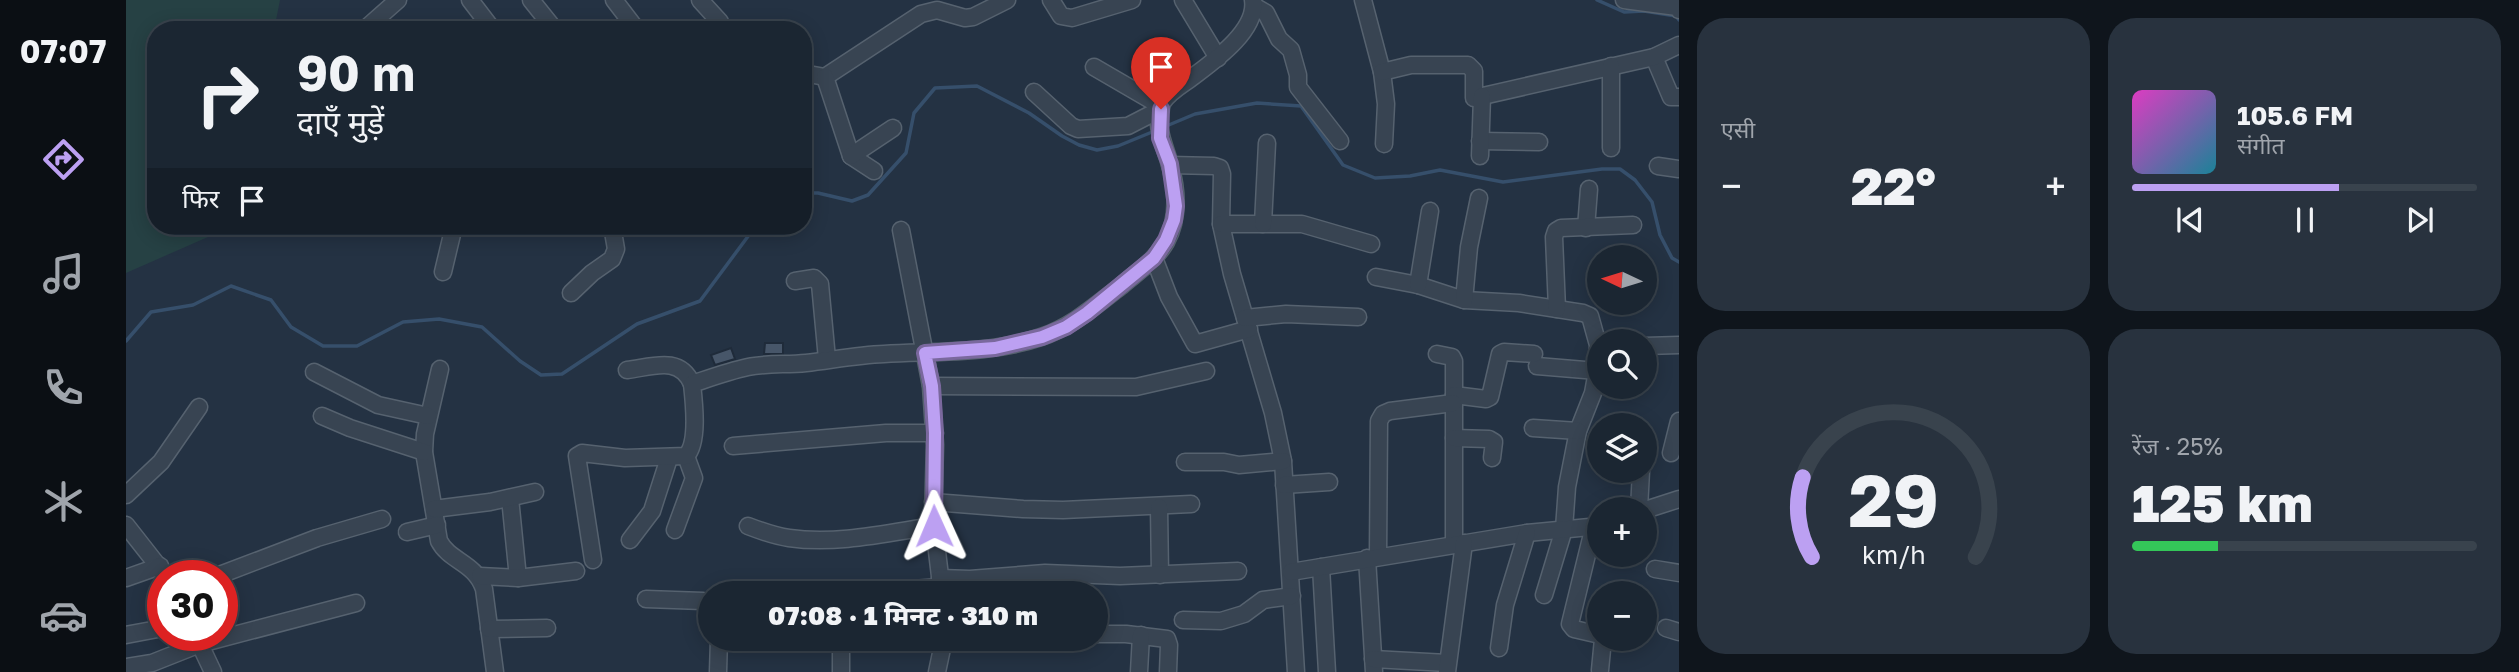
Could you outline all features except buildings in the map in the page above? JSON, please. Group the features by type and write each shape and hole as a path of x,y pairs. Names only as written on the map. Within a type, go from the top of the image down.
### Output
{"street":[{"path":"374,21 398,0"},
{"path":"470,0 486,21"},
{"path":"531,0 548,21"},
{"path":"614,0 630,21"},
{"path":"700,0 719,21"},
{"path":"812,75 825,77 936,5 965,18 973,17 1007,0"},
{"path":"1051,0 1061,16 1072,18 1132,0"},
{"path":"1183,0 1218,58"},
{"path":"1254,3 1271,0"},
{"path":"1363,0 1382,72 1386,104 1384,144"},
{"path":"1624,0 1677,7 1679,10"},
{"path":"692,384 749,367 995,348 1042,337 1066,327 1087,313 1154,258 1166,240 1176,206 1170,164 1160,133 1161,109 1170,93 1218,58 1245,29 1254,3"},
{"path":"1254,3 1266,13 1279,39 1291,50 1298,75 1298,87 1340,141"},
{"path":"1382,72 1411,65 1468,65 1474,71 1474,98 1654,57 1679,45"},
{"path":"1654,57 1671,97 1679,97"},
{"path":"1611,66 1611,148"},
{"path":"1094,67 1161,109"},
{"path":"825,77 851,156 874,171"},
{"path":"1034,92 1077,129 1128,126 1161,109"},
{"path":"1482,96 1480,149 1539,142"},
{"path":"851,156 893,128"},
{"path":"1264,224 1267,143"},
{"path":"1170,164 1220,168 1222,174 1222,224 1231,274 1273,413 1283,461 1296,672"},
{"path":"1658,166 1679,169"},
{"path":"1586,228 1589,189"},
{"path":"1464,300 1469,247 1479,198"},
{"path":"1418,285 1430,211"},
{"path":"1222,224 1302,224 1371,244"},
{"path":"1557,309 1556,231 1561,228 1633,225"},
{"path":"901,230 932,386 935,433 934,526 940,581"},
{"path":"443,272 452,235"},
{"path":"571,293 612,259 616,249 614,235"},
{"path":"1154,258 1169,297 1195,344 1247,323 1286,314 1358,317"},
{"path":"1376,277 1418,285 1464,300 1519,303 1583,313 1590,316 1594,329"},
{"path":"796,281 814,278 820,284 827,359"},
{"path":"1657,346 1679,345"},
{"path":"1437,354 1452,357 1454,362 1454,399 1454,438 1459,544 1457,611 1447,668 1374,666 1373,557 1379,421 1383,414 1454,399 1490,397 1500,354 1504,352 1587,369"},
{"path":"627,370 671,365 683,369 692,384 695,415 691,448 686,456"},
{"path":"440,369 428,416 424,452 442,546 480,576 495,672"},
{"path":"932,386 1136,387 1206,371"},
{"path":"314,373 378,405 428,416"},
{"path":"1544,595 1564,529 1567,487 1578,432 1591,399"},
{"path":"126,495 161,462 199,407"},
{"path":"322,416 424,452"},
{"path":"1671,453 1679,421"},
{"path":"1533,428 1578,432"},
{"path":"733,446 886,433 935,433"},
{"path":"1454,438 1489,439 1494,442 1492,458"},
{"path":"593,560 577,456 582,453 625,458 686,456"},
{"path":"675,530 694,478 686,456"},
{"path":"630,540 653,512 669,458"},
{"path":"1185,462 1228,462 1239,465 1283,461"},
{"path":"1284,485 1329,482"},
{"path":"407,532 436,517 535,492"},
{"path":"510,498 518,578"},
{"path":"1657,506 1679,499"},
{"path":"933,502 1023,509 1191,504"},
{"path":"1159,507 1160,575"},
{"path":"238,568 317,538 382,519"},
{"path":"126,525 154,560"},
{"path":"748,526 791,538 822,539 863,537 934,526"},
{"path":"1291,572 1527,533 1587,527"},
{"path":"1499,648 1506,605 1527,533"},
{"path":"1587,562 1570,624 1574,629 1587,632"},
{"path":"1321,567 1327,672"},
{"path":"1655,569 1679,573"},
{"path":"480,576 518,578 576,571"},
{"path":"962,581 1045,573 1160,575 1237,571"},
{"path":"126,578 147,574"},
{"path":"1184,621 1221,621 1244,614 1263,600 1292,596"},
{"path":"646,599 698,601"},
{"path":"238,631 356,603"},
{"path":"489,629 530,626 547,628"},
{"path":"126,635 147,631"},
{"path":"1108,634 1167,639 1168,672"},
{"path":"1139,672 1140,635"},
{"path":"126,667 168,658 180,651"},
{"path":"203,651 213,672"},
{"path":"718,672 719,651"},
{"path":"841,651 841,672"},
{"path":"937,672 941,651"},
{"path":"1600,670 1602,651"}],"green space":[{"path":"126,0 280,0 276,21 147,21 147,235 213,235 126,273"}],"waterway":[{"path":"1597,0 1624,12 1644,11 1676,16 1679,20"},
{"path":"812,193 852,201 868,195 906,153 914,113 935,88 977,86 1029,113 1062,136 1097,150 1118,146 1157,130"},
{"path":"1164,127 1195,114 1257,103 1301,106 1343,165 1375,178 1410,176 1440,170 1503,182 1620,169 1635,180 1652,202 1660,235 1672,258 1679,262"},
{"path":"126,341 151,312 193,305 231,286 271,300 291,327 323,346 357,346 403,322 439,319 482,327 520,361 541,375 562,374 637,324 700,301 749,235"}],"route":[{"path":"934,526 935,433 932,386 925,353 995,348 1042,337 1066,327 1087,313 1154,258 1166,240 1176,206 1170,164 1160,138 1161,109"}]}
